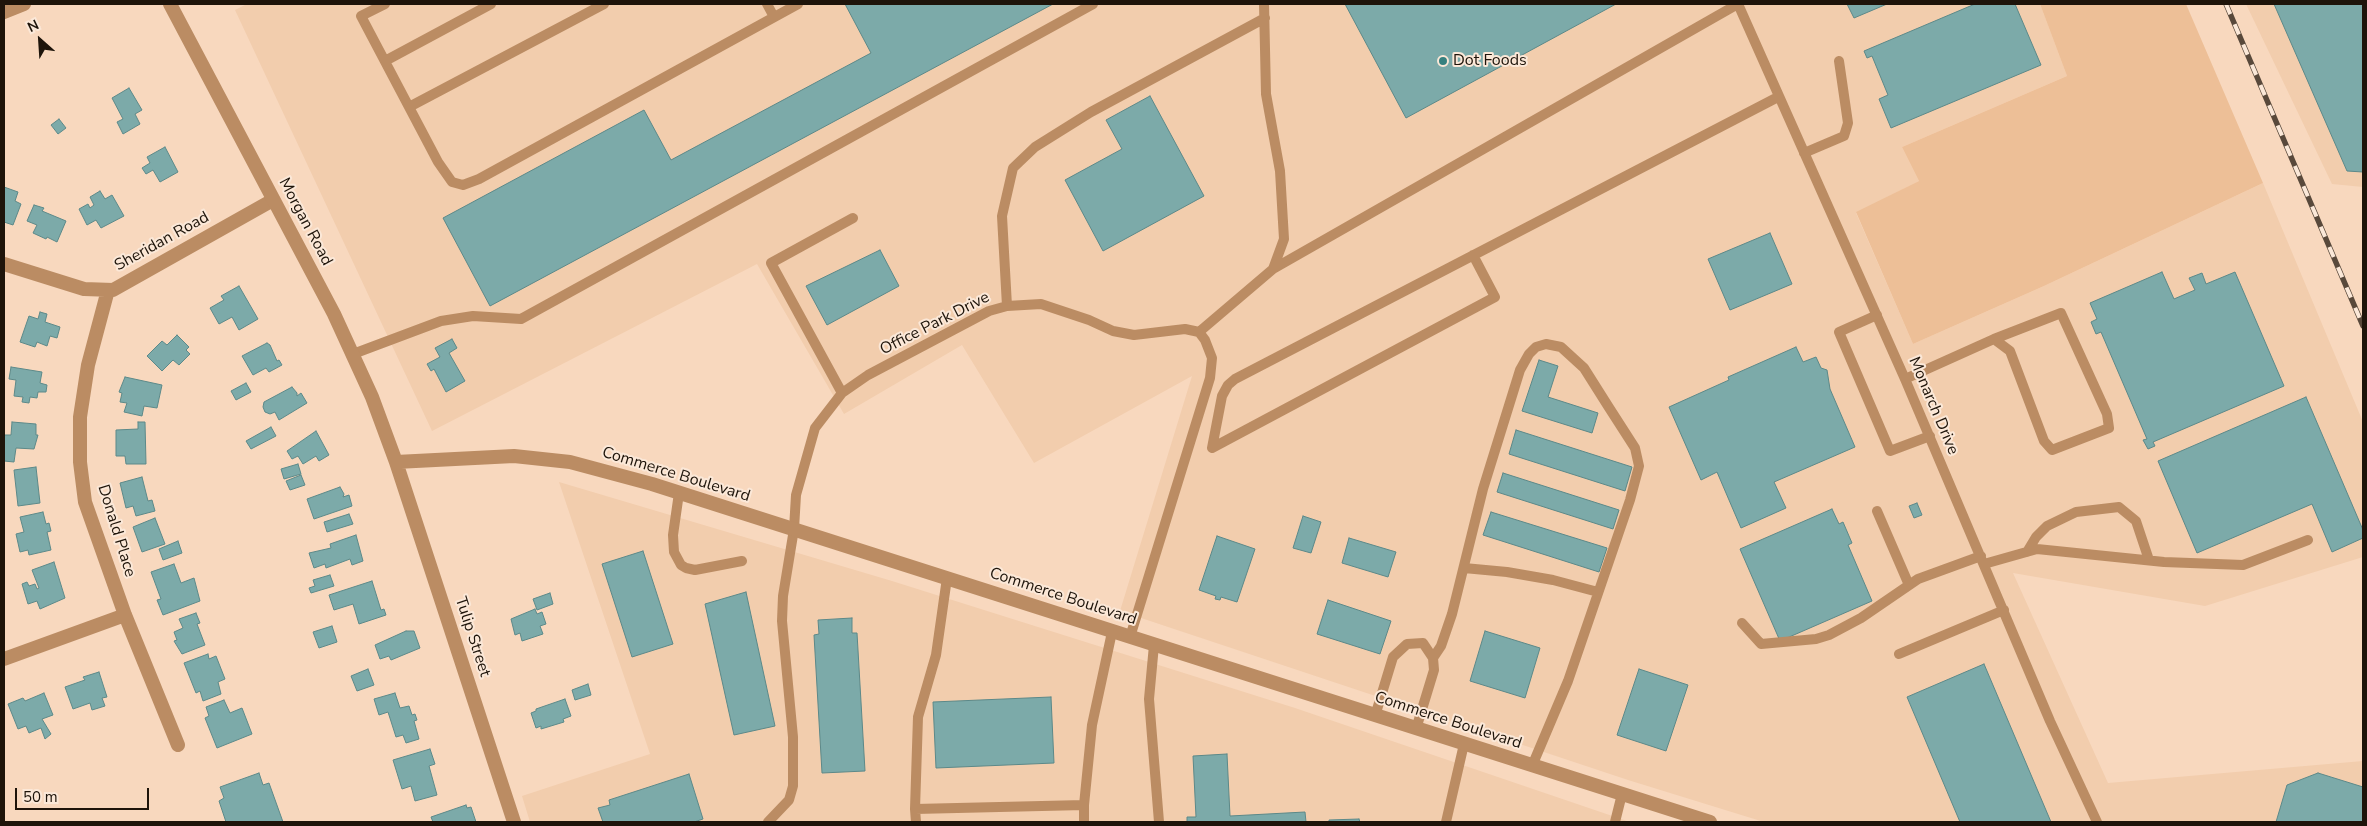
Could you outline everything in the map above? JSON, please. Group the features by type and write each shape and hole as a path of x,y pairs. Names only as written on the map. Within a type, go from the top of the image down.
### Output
{"street":[{"path":"4,12 24,4"},
{"name":"Morgan Road","path":"170,4 353,354 396,462"},
{"name":"Sheridan Road","path":"4,264 84,289 108,290 274,200"},
{"name":"Donald Place","path":"108,290 88,365 80,417 80,462 88,510 126,615 178,745"},
{"name":"Commerce Boulevard","path":"396,462 514,456 570,462 679,493 794,529 1710,822"},
{"name":"Tulip Street","path":"396,462 514,822"},
{"path":"4,659 126,615"}],"lane":[{"path":"385,4 361,16 438,162 452,182 463,185 479,179 798,4"},
{"path":"385,61 492,4"},
{"path":"409,107 604,4"},
{"path":"767,4 774,17"},
{"path":"353,354 441,321 473,316 521,319 1093,4"},
{"path":"1264,4 1266,94 1280,170 1284,239 1273,270"},
{"path":"1130,637 1210,378 1212,358 1199,332 1273,270 1738,4"},
{"name":"Monarch Drive","path":"1738,4 1930,436 2050,721 2097,822"},
{"path":"1007,306 1002,216 1013,168 1035,147 1091,112 1265,18"},
{"path":"1804,153 1844,136 1848,123 1839,61"},
{"path":"1473,256 1496,297 1212,448 1222,396 1228,385 1235,379 1778,97"},
{"path":"842,393 772,263 854,218"},
{"name":"Office Park Drive","path":"768,822 789,800 793,786 793,737 782,621 786,568 794,529 796,495 815,428 842,393 868,375 990,311 1007,306 1041,304 1089,320 1113,331 1134,335 1185,329 1199,332"},
{"path":"1905,379 1994,339 2061,312 2107,414 2109,428 2052,450 2044,440 2010,351 1994,339"},
{"path":"1877,315 1838,332 1890,451 1930,436"},
{"path":"1416,729 1434,670 1434,658 1442,646 1464,568 1483,489 1520,370 1529,354 1536,347 1546,344 1561,347 1584,368 1635,448 1639,466 1630,500 1568,681 1532,766"},
{"path":"679,493 673,535 674,552 681,565 695,570 742,561"},
{"path":"2027,552 2036,537 2047,526 2076,512 2119,508 2136,521 2149,560"},
{"path":"1877,511 1908,585"},
{"path":"1742,623 1761,644 1816,639 1829,635 1861,618 1918,579 1982,560 2037,549 2149,560 2243,564 2308,540"},
{"path":"1464,568 1508,572 1553,580 1598,592"},
{"path":"916,822 918,717 936,655 946,578"},
{"path":"1899,654 2004,610"},
{"path":"1084,822 1092,724 1112,632"},
{"path":"1375,716 1393,658 1400,650 1407,644 1414,642 1423,644 1434,658"},
{"path":"1154,645 1149,699 1159,822"},
{"path":"1446,822 1464,744"},
{"path":"1615,822 1622,794"},
{"path":"915,810 1084,804"}],"shaded area":[{"path":"247,4 2040,4 2067,76 1902,147 1919,181 1856,213 1913,344 2044,286 2263,183 2363,422 2363,557 2205,606 2013,573 2108,783 2363,761 2363,822 1764,822 1628,780 1120,611 1192,376 1034,463 962,345 844,414 757,264 432,431 235,10"},
{"path":"2040,4 2186,4 2263,183 2044,286 1913,344 1856,212 1919,181 1902,147 2067,76"},
{"path":"2246,4 2363,4 2363,187 2332,184"},
{"path":"559,482 892,581 1295,708 1630,822 530,822 522,796 650,754"}],"building":[{"path":"845,4 1053,4 490,306 443,218 644,110 671,160 871,53"},
{"name":"Dot Foods","path":"1345,4 1616,4 1406,118"},
{"path":"1847,4 1887,4 1854,18"},
{"path":"1975,4 2015,4 2041,65 1891,128 1879,99 1888,95 1872,56 1867,58 1864,51"},
{"path":"2274,4 2363,4 2363,172 2347,171"},
{"path":"129,88 142,110 135,114 140,124 123,134 117,122 123,119 112,98"},
{"path":"1150,96 1204,196 1103,251 1065,180 1122,149 1106,120"},
{"path":"59,119 66,128 58,134 51,125"},
{"path":"165,147 178,172 160,182 153,170 146,174 142,168 150,163 147,157"},
{"path":"4,187 18,192 15,201 21,204 13,225 4,222"},
{"path":"100,191 105,199 112,195 124,216 101,228 96,220 87,225 79,209 88,204 90,208 94,205 90,197"},
{"path":"34,205 44,208 42,211 66,221 57,242 33,233 37,225 27,221"},
{"path":"1770,233 1792,284 1730,310 1708,259"},
{"path":"880,250 899,286 827,325 806,286"},
{"path":"2162,272 2174,299 2195,290 2189,278 2202,273 2206,284 2235,272 2284,386 2153,442 2155,446 2148,449 2143,440 2147,439 2101,332 2096,334 2091,322 2097,319 2090,303"},
{"path":"239,286 258,319 239,330 232,317 219,324 210,308 224,300 221,296"},
{"path":"40,312 47,314 45,322 60,327 57,338 50,336 47,346 37,342 35,347 20,342 29,316 38,319"},
{"path":"177,335 189,347 186,350 190,354 179,365 173,360 162,371 147,356 162,341 167,345"},
{"path":"452,339 457,348 449,353 465,381 446,392 434,369 431,371 427,364 440,357 435,348"},
{"path":"267,343 270,345 277,361 279,360 282,365 269,372 266,368 253,375 242,356"},
{"path":"1796,347 1803,362 1816,357 1821,368 1827,370 1830,389 1855,447 1774,482 1786,508 1741,528 1717,472 1701,480 1669,407 1729,380 1728,377"},
{"path":"1539,360 1558,366 1548,397 1598,413 1592,433 1522,411"},
{"path":"11,367 42,372 40,383 47,385 46,392 38,392 37,398 30,397 29,403 22,402 23,397 14,396 16,380 9,379"},
{"path":"125,377 162,385 157,408 144,406 142,416 124,412 127,403 120,402 122,393 119,392"},
{"path":"246,383 251,392 236,400 231,391"},
{"path":"292,387 297,396 301,393 307,403 279,420 275,412 270,414 265,412 264,402"},
{"path":"2306,397 2363,530 2363,538 2332,552 2312,504 2197,553 2158,461"},
{"path":"12,422 36,424 36,435 38,435 34,449 16,448 14,462 4,461 4,435 11,435"},
{"path":"138,422 145,422 146,464 126,464 125,456 116,456 116,430 138,429"},
{"path":"271,427 276,436 251,449 246,441"},
{"path":"1516,430 1632,467 1625,491 1509,454"},
{"path":"316,431 329,455 319,461 316,456 303,464 298,456 292,459 287,451"},
{"path":"298,464 301,474 284,479 281,469"},
{"path":"36,467 40,503 18,506 14,470"},
{"path":"1503,473 1619,510 1613,529 1497,492"},
{"path":"301,475 305,485 290,490 286,481"},
{"path":"142,477 148,501 152,500 155,511 136,516 133,506 126,508 120,483"},
{"path":"340,487 344,494 343,497 349,495 352,506 314,519 307,499"},
{"path":"1917,503 1922,515 1914,518 1909,506"},
{"path":"1832,509 1839,524 1843,522 1852,543 1848,545 1872,601 1780,641 1740,549"},
{"path":"43,512 46,524 49,523 51,531 47,532 51,550 29,555 28,550 20,552 16,534 24,532 20,517"},
{"path":"1491,512 1607,548 1599,572 1483,535"},
{"path":"349,514 353,524 327,532 324,522"},
{"path":"1303,516 1321,522 1311,553 1293,548"},
{"path":"155,518 165,544 142,552 133,527"},
{"path":"356,535 363,561 352,565 350,559 326,568 325,564 314,568 309,553 331,548 330,544"},
{"path":"1217,536 1255,549 1237,602 1221,597 1220,600 1215,599 1216,596 1199,590"},
{"path":"1349,538 1396,552 1388,577 1342,563"},
{"path":"178,541 182,553 163,560 159,549"},
{"path":"643,551 673,644 632,657 602,564"},
{"path":"54,562 65,598 40,609 37,601 28,604 22,584 27,582 29,586 35,584 37,589 39,588 32,570"},
{"path":"174,564 181,583 194,578 200,601 163,615 157,600 161,599 151,572"},
{"path":"330,575 334,586 311,593 309,588 315,586 313,580"},
{"path":"372,581 381,610 384,609 386,615 359,624 353,604 334,610 329,595"},
{"path":"746,592 775,726 734,735 705,604"},
{"path":"550,593 553,604 537,610 533,599"},
{"path":"1328,600 1391,621 1380,654 1317,634"},
{"path":"535,609 537,614 542,612 546,624 540,626 543,634 522,641 520,633 515,635 511,619"},
{"path":"196,613 200,623 197,624 205,645 182,654 174,641 177,640 174,632 183,628 179,619"},
{"path":"852,618 852,633 857,633 865,771 822,773 814,635 819,634 818,620"},
{"path":"332,626 337,642 319,648 313,632"},
{"path":"406,631 414,631 420,648 391,660 389,656 380,659 375,645"},
{"path":"1485,631 1540,648 1525,698 1470,681"},
{"path":"208,654 209,659 216,656 225,679 218,682 221,694 203,701 200,691 196,693 184,663"},
{"path":"1984,664 2051,822 1960,822 1907,697"},
{"path":"368,669 374,685 357,691 351,676"},
{"path":"1639,669 1688,685 1666,751 1617,735"},
{"path":"99,672 107,697 102,698 105,706 92,710 90,703 73,709 65,687 85,680 83,677"},
{"path":"588,684 591,695 575,700 572,690"},
{"path":"44,693 53,715 42,719 51,734 45,739 41,728 29,733 26,726 18,729 8,704 23,698 25,701"},
{"path":"395,693 400,708 409,706 412,715 415,714 417,720 414,721 419,739 406,743 403,735 396,737 388,712 379,715 374,699"},
{"path":"1051,697 1054,763 936,768 933,702"},
{"path":"565,699 571,716 563,719 564,722 541,729 541,726 536,728 531,713 536,711 536,709"},
{"path":"224,700 230,713 242,708 252,734 217,748 205,718 209,716 206,707"},
{"path":"430,749 435,764 429,766 437,795 415,801 411,786 402,789 393,760"},
{"path":"1227,754 1230,816 1305,812 1306,822 1187,822 1187,817 1196,817 1193,756"},
{"path":"259,773 263,785 269,783 283,822 226,822 219,801 224,798 220,787"},
{"path":"2318,773 2363,787 2363,822 2276,822 2287,785"},
{"path":"689,774 703,819 694,822 603,822 598,808 610,805 609,800"},
{"path":"466,805 467,808 471,807 476,822 433,822 431,817"},
{"path":"1359,819 1360,822 1329,822 1329,820"}],"railway":[{"path":"2226,4 2363,326"}],"place":[{"name":"Dot Foods","path":"1443,61"}]}
